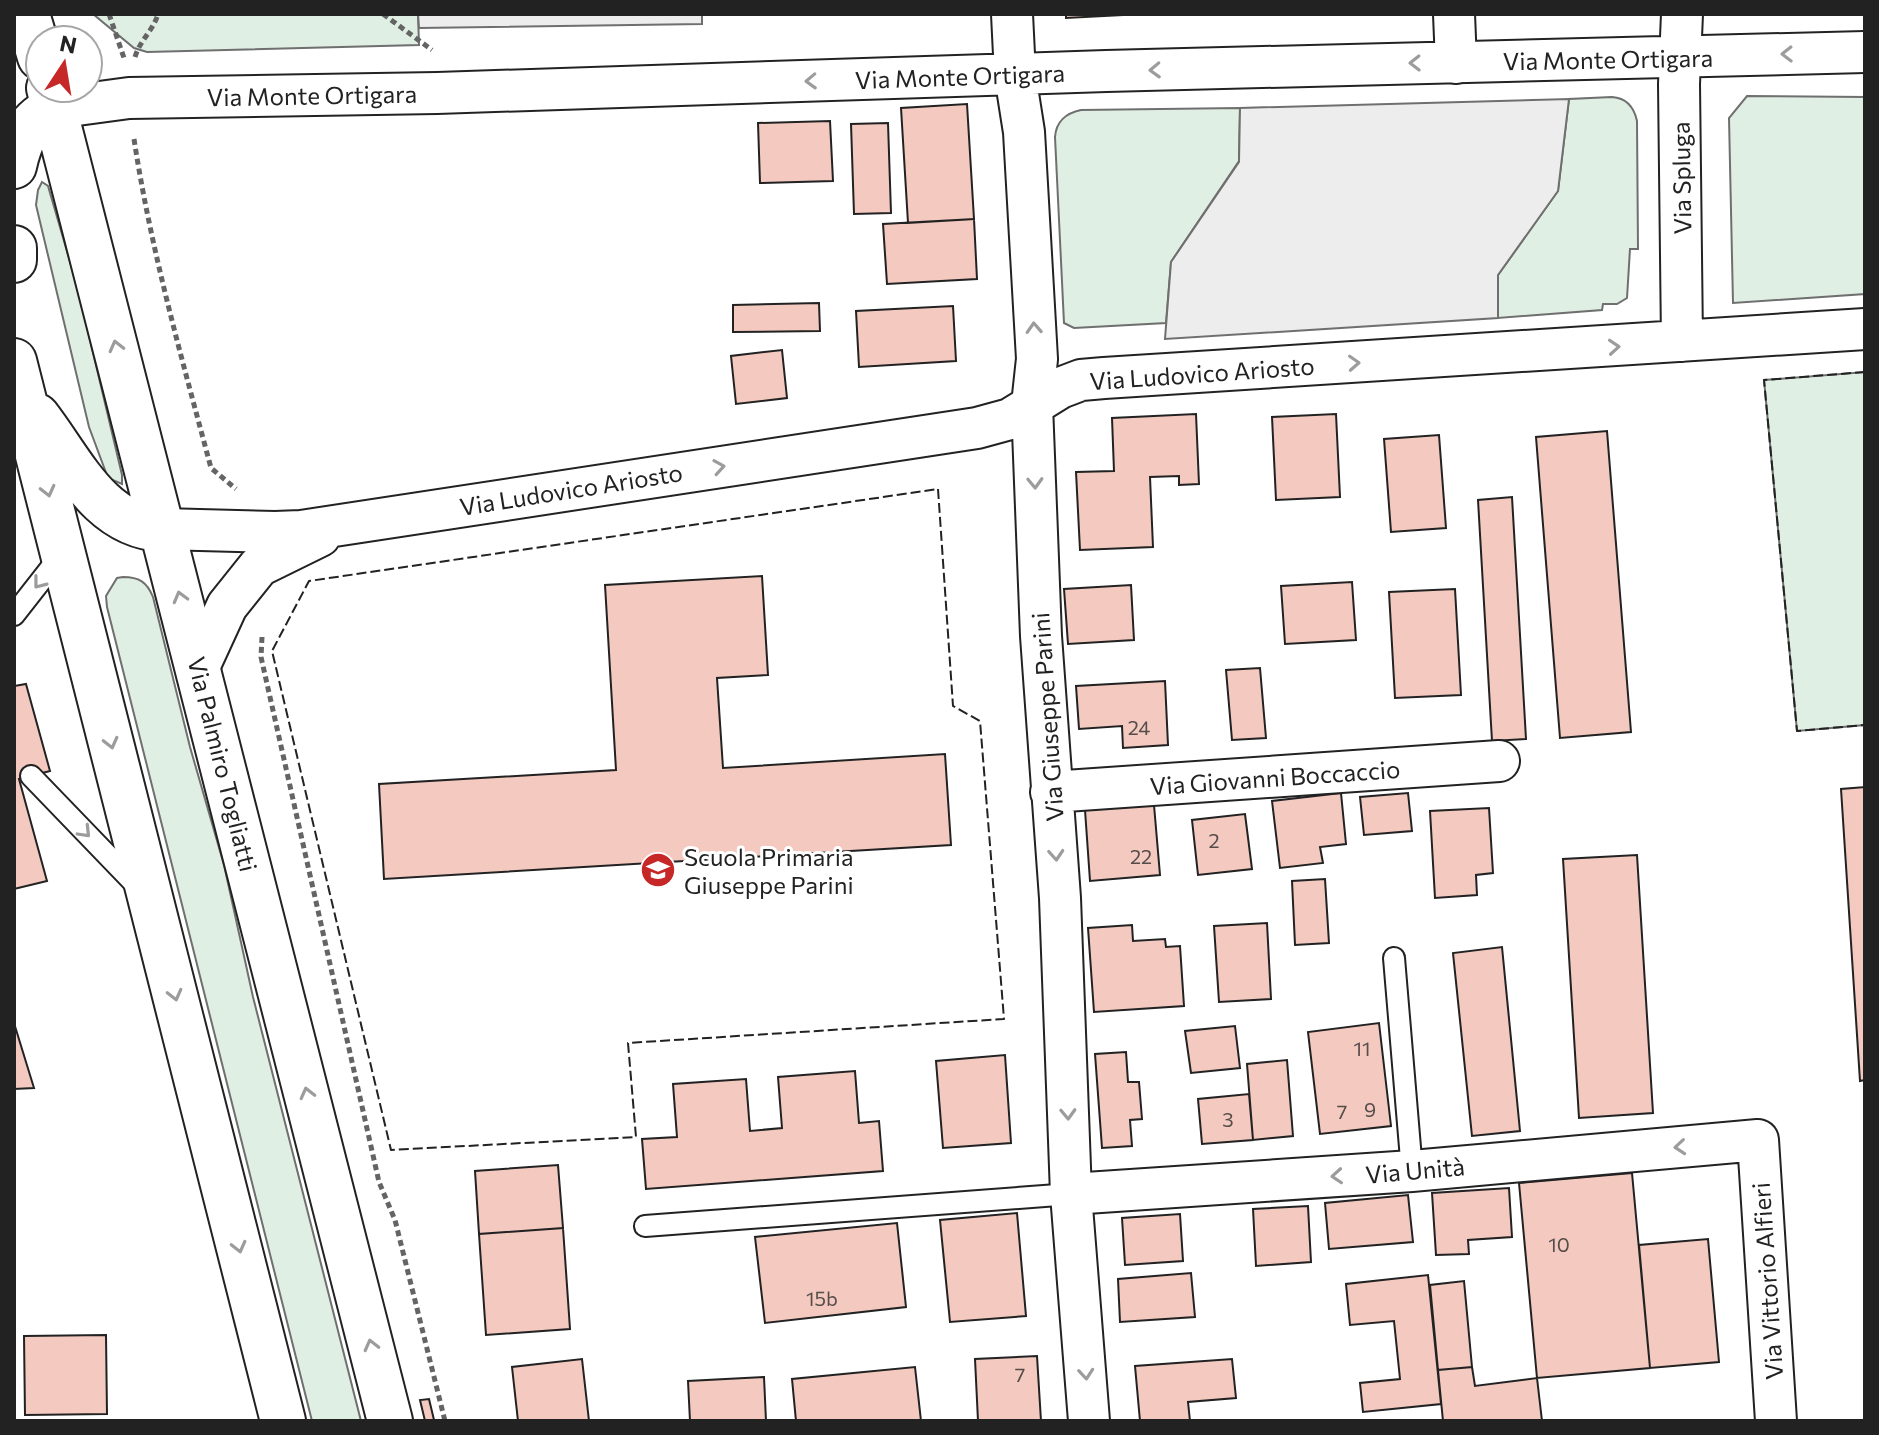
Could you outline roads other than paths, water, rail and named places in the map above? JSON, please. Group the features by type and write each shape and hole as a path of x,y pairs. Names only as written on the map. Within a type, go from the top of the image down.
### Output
{"street":[{"name":"Via Giuseppe Parini","path":"1012,14 1015,75 1024,132 1037,359 1032,405 1041,636 1060,898 1071,1194 1089,1421"},
{"path":"1454,14 1456,63"},
{"name":"Via Spluga","path":"1682,14 1682,341"},
{"name":"Via Monte Ortigara","path":"104,98 437,93 1865,52"},
{"path":"14,166 26,131 48,104"},
{"name":"Via Palmiro Togliatti","path":"54,104 390,1421"},
{"path":"14,248 14,260"},
{"name":"Via Ludovico Ariosto","path":"162,529 275,532 977,428 1010,419 1060,388 1081,380 1865,329"},
{"path":"19,380 103,506 124,520 144,528 162,529"},
{"path":"19,380 283,1421"},
{"name":"Via Ludovico Ariosto","path":"199,667 227,606 259,566 312,540 365,520"},
{"name":"Via Giovanni Boccaccio","path":"1051,792 1499,761"},
{"name":"Via Unità","path":"1071,1194 1412,1171 1758,1140"},
{"name":"Via Vittorio Alfieri","path":"1758,1140 1776,1421"}],"lane":[{"path":"14,615 63,552"},
{"path":"31,776 151,901"},
{"path":"1394,958 1412,1171"},
{"path":"645,1226 1071,1194"}],"place":[{"name":"Scuola Primaria Giuseppe Parini","path":"658,870"}]}
